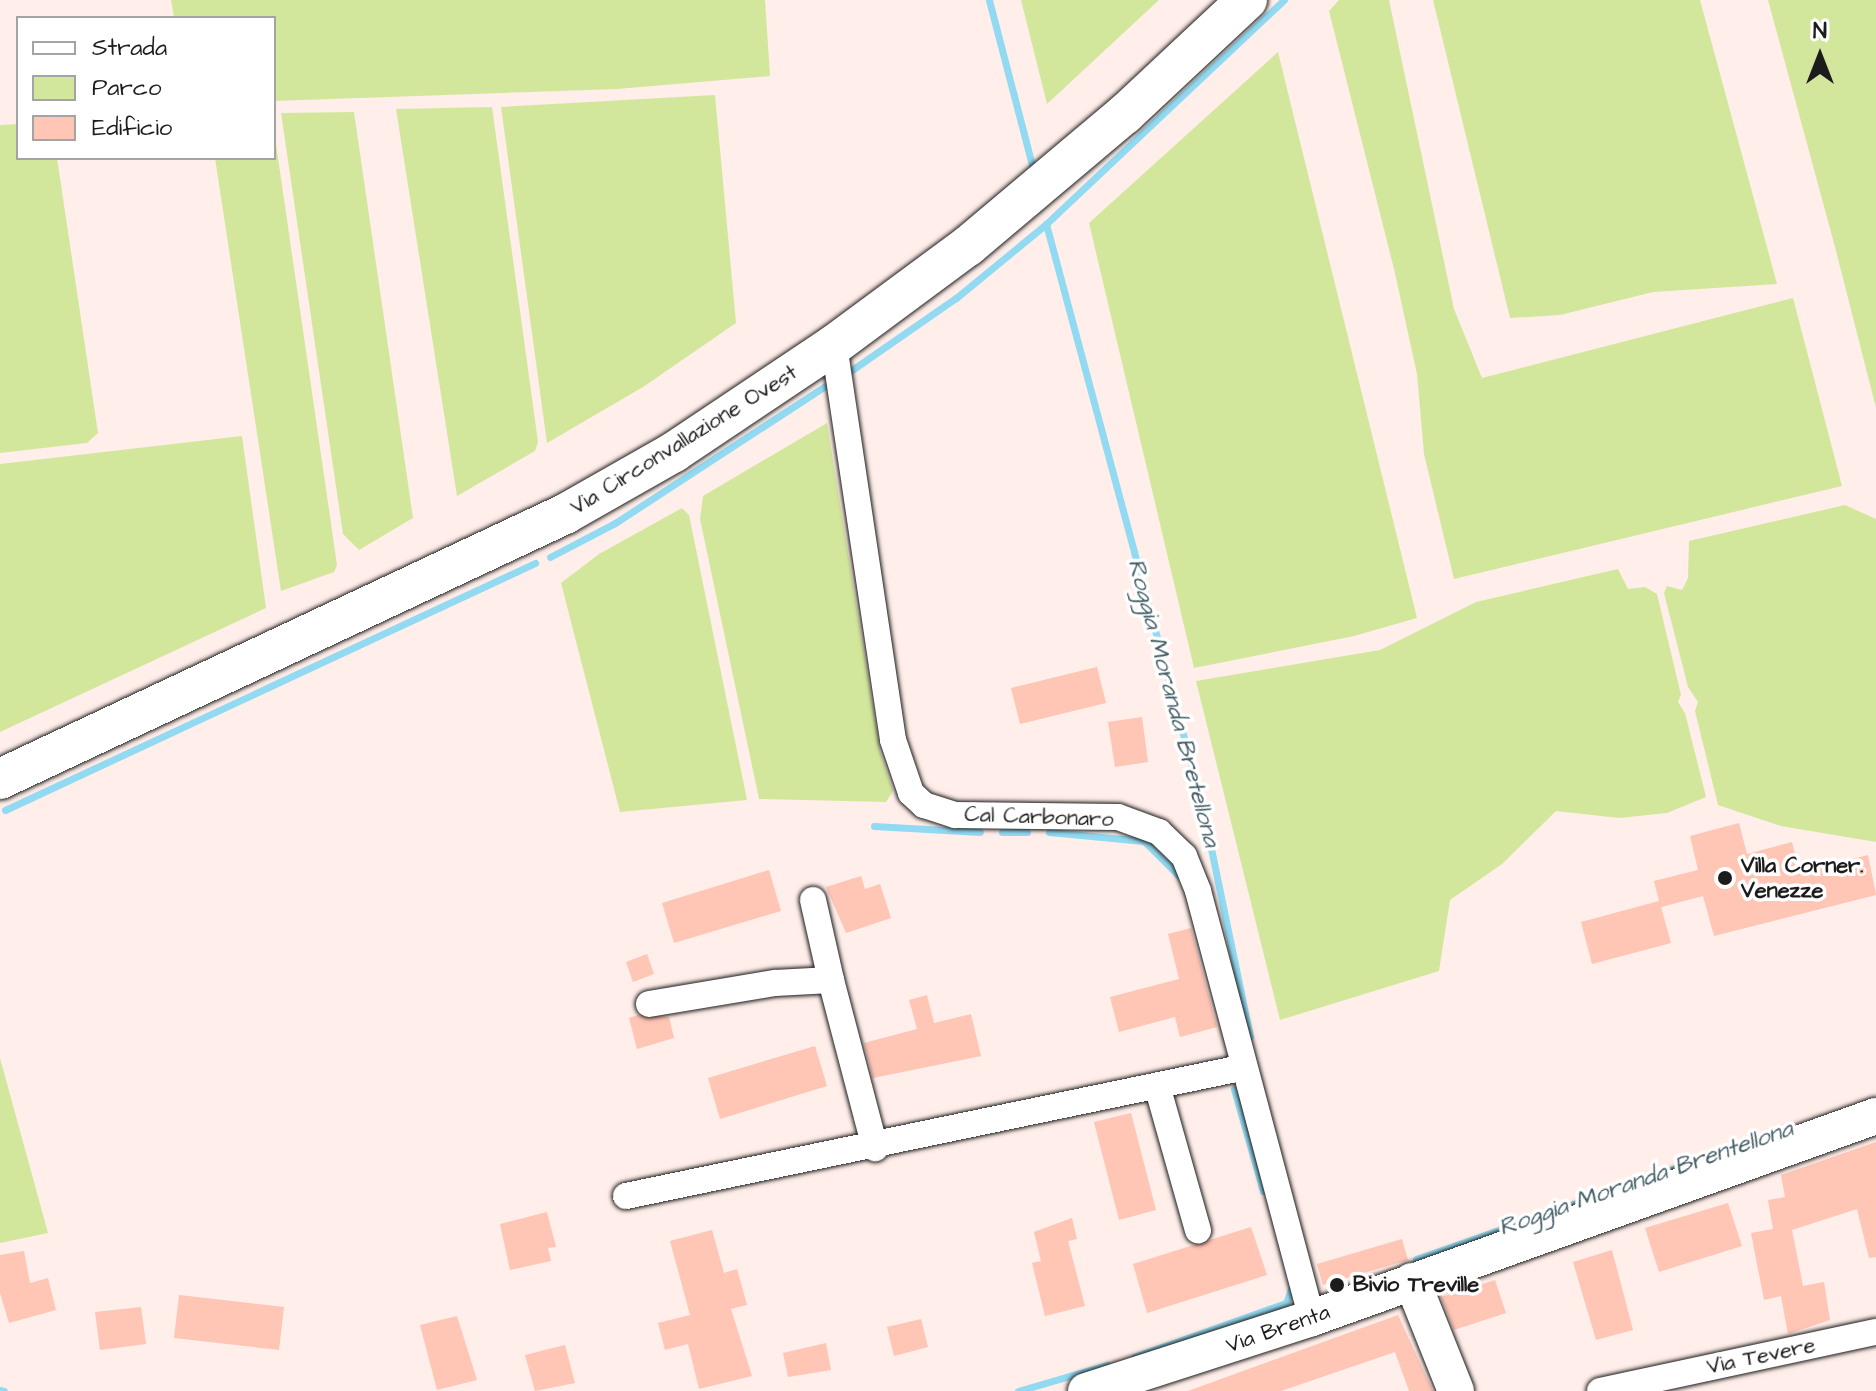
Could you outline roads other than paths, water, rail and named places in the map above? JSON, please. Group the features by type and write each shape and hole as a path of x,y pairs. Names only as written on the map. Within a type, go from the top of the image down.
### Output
{"main road":[{"name":"Via Circonvallazione Ovest","path":"0,779 565,514 674,452 834,345 968,246 1125,114 1247,0"}],"street":[{"name":"Cal Carbonaro","path":"834,345 893,740 911,793 924,805 955,815 1118,817 1159,832 1184,856 1198,891 1241,1068 1312,1318"},
{"path":"813,900 875,1148"},
{"path":"649,1004 775,983 831,980"},
{"path":"626,1196 875,1148 1158,1089 1241,1068"},
{"path":"1158,1089 1198,1230"},
{"name":"Via Brenta","path":"1089,1391 1312,1318 1876,1116"},
{"path":"1412,1281 1456,1391"},
{"name":"Via Tevere","path":"1600,1391 1876,1332"}],"waterway":[{"name":"Roggia Moranda Bretellona","path":"989,0 1032,165"},
{"path":"849,372 956,298 1046,224 1284,0"},
{"name":"Roggia Moranda Bretellona","path":"1046,224 1202,805 1250,1036"},
{"path":"550,557 615,523 827,385"},
{"path":"5,810 535,563"},
{"path":"874,826 980,832"},
{"path":"1002,832 1027,832"},
{"path":"1049,832 1144,841 1179,876"},
{"path":"1234,1089 1263,1191"},
{"name":"Roggia Moranda Brentellona","path":"1416,1259 1738,1146"},
{"name":"Roggia Moranda Brentellona","path":"1134,1357 1286,1303 1291,1289"},
{"name":"Roggia Moranda Brentellona","path":"1018,1391 1107,1365"},
{"path":"0,1390 4,1391"}],"place":[{"name":"Villa Corner. Venezze","path":"1725,878"},
{"name":"Bivio Treville","path":"1337,1285"}]}
